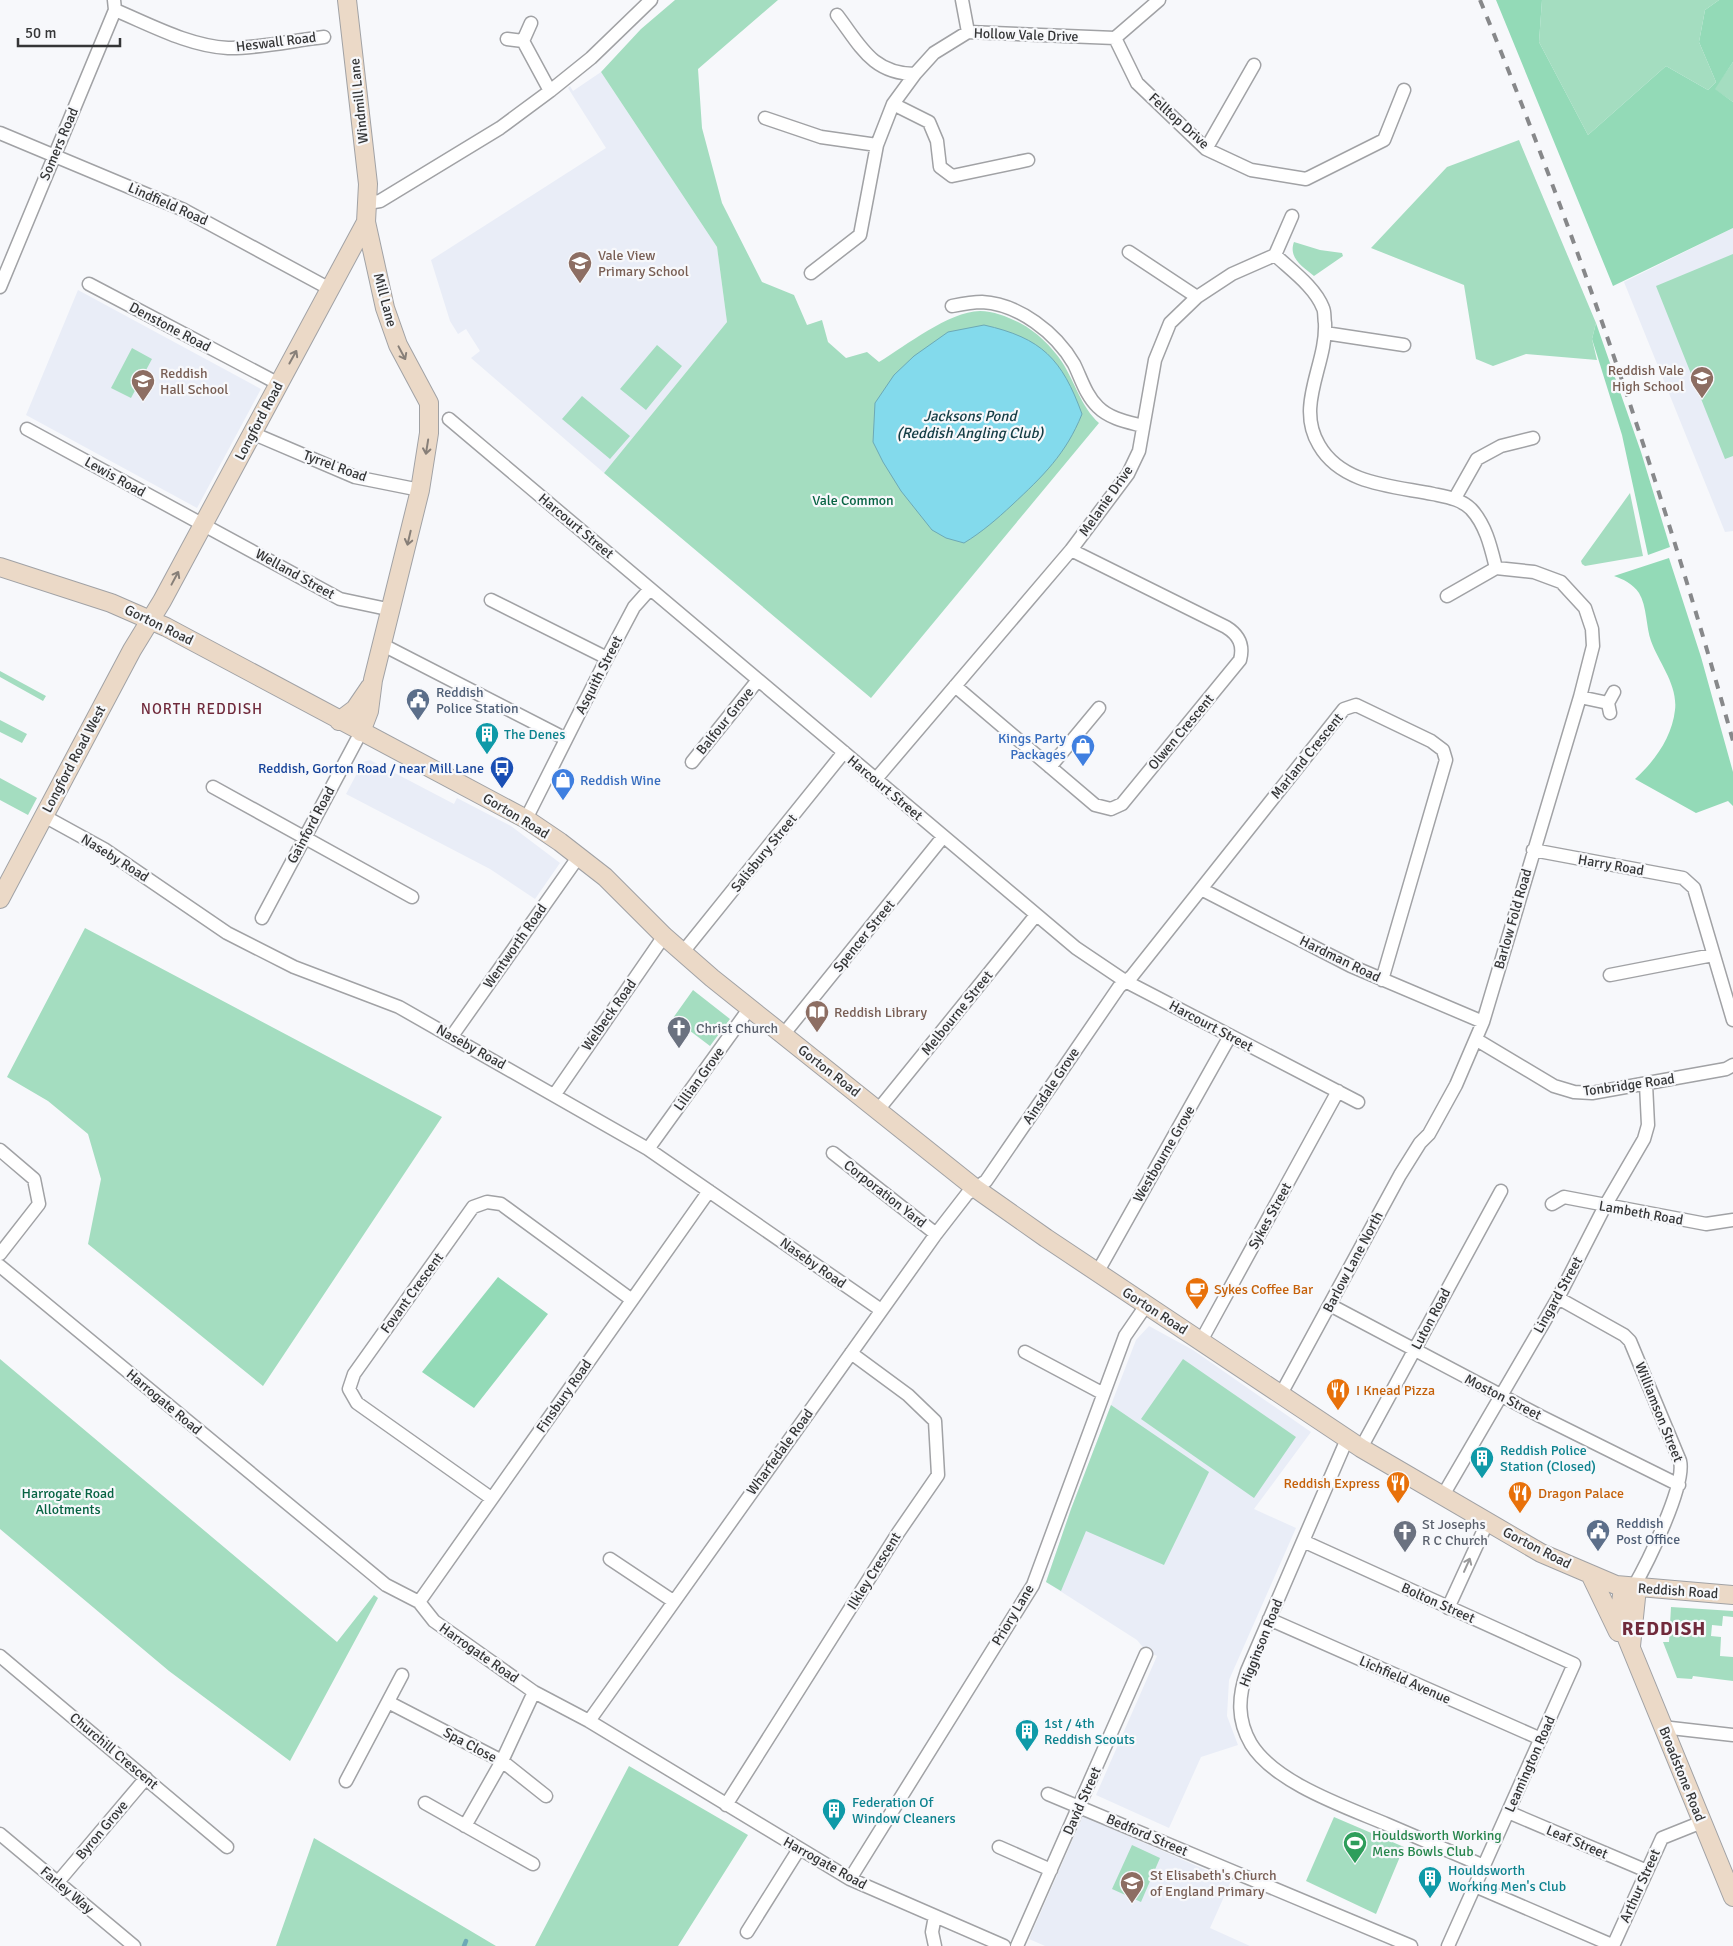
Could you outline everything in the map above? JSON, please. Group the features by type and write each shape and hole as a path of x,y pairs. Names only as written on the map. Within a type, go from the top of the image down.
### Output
{"main road":[{"name":"Windmill Lane","path":"347,0 359,88 368,202"},
{"name":"Mill Lane","path":"361,732 366,724 371,703 373,680 392,610 420,490 429,433 429,403 398,345 385,308 366,222 368,202"},
{"name":"Longford Road","path":"150,620 366,222"},
{"path":"343,266 350,262 360,262 376,269"},
{"name":"Gorton Road","path":"0,567 87,594 150,620 526,819 579,856 605,877 664,936 750,1009 975,1188 1097,1273 1202,1340 1354,1443 1442,1497 1541,1552 1590,1574 1631,1588"},
{"name":"Longford Road West","path":"0,899 150,620"},
{"path":"339,721 350,715 359,705 373,680"},
{"path":"1590,1574 1600,1590 1609,1616 1631,1651"},
{"name":"Reddish Road","path":"1631,1588 1733,1595"},
{"name":"Broadstone Road","path":"1631,1588 1619,1619 1733,1896"}],"street":[{"path":"368,202 380,202 500,128 591,58 651,0"},
{"path":"962,0 968,32"},
{"path":"1114,38 1159,0"},
{"name":"Heswall Road","path":"115,5 190,41 207,45 230,48 324,37"},
{"name":"Somers Road","path":"0,288 115,5"},
{"path":"837,15 873,62 897,74 915,74"},
{"path":"523,41 531,23"},
{"name":"Hollow Vale Drive","path":"812,273 860,236 877,145 893,104 915,74 934,53 968,32 1114,38"},
{"name":"Felltop Drive","path":"1114,38 1137,83 1206,148 1251,170 1306,180 1384,140 1404,90"},
{"path":"507,39 523,41"},
{"path":"523,41 550,91"},
{"path":"1206,148 1254,65"},
{"path":"893,104 929,122 936,141 940,167 952,176 1028,160"},
{"path":"765,118 821,137 877,145"},
{"name":"Lindfield Road","path":"0,133 184,210 330,289"},
{"path":"1292,216 1275,254 1308,286 1324,309 1325,333 1310,402 1310,422 1318,444 1326,456 1342,468 1375,485 1455,498 1471,509 1480,521 1490,541 1496,568 1446,596"},
{"path":"1129,252 1197,297"},
{"name":"Melanie Drive","path":"876,780 1071,550 1128,474 1139,452 1155,360 1170,323 1197,297 1232,274 1275,254"},
{"name":"Denstone Road","path":"89,284 279,384"},
{"path":"952,306 971,302 990,303 1009,309 1036,323 1057,342 1073,363 1097,406 1122,421 1144,426"},
{"path":"1325,333 1404,345"},
{"name":"Harcourt Street","path":"449,419 1076,948 1125,981 1358,1102"},
{"name":"Lewis Road","path":"27,429 203,525"},
{"name":"Tyrrel Road","path":"252,433 355,477 420,490"},
{"path":"1455,498 1477,459 1500,446 1533,438"},
{"name":"Welland Street","path":"203,525 340,599 392,610"},
{"name":"Olwen Crescent","path":"955,686 1095,805 1111,809 1122,804 1240,660 1241,644 1232,630 1071,550"},
{"name":"Barlow Fold Road","path":"1430,1134 1477,1040 1580,697 1593,646 1592,629 1585,608 1561,582 1534,572 1496,568"},
{"name":"Asquith Street","path":"526,819 634,607 650,589"},
{"path":"490,600 607,658"},
{"path":"383,645 566,739"},
{"name":"Balfour Grove","path":"692,762 758,680"},
{"path":"1580,697 1611,702"},
{"name":"Marland Crescent","path":"1125,981 1132,976 1344,709 1356,705 1431,741 1443,750 1446,760 1382,980"},
{"path":"1050,767 1099,708"},
{"name":"Gainford Road","path":"262,918 361,732"},
{"name":"Salisbury Street","path":"683,952 844,752"},
{"path":"213,787 412,896"},
{"name":"Naseby Road","path":"44,816 104,849 216,926 269,956 399,1007 555,1094 648,1149 881,1310"},
{"name":"Spencer Street","path":"783,1035 943,837"},
{"name":"Harry Road","path":"1533,850 1684,878 1694,888 1713,955"},
{"name":"Wentworth Road","path":"452,1036 579,856"},
{"name":"Hardman Road","path":"1201,889 1351,966 1483,1022"},
{"name":"Melbourne Street","path":"878,1110 1036,915"},
{"name":"Welbeck Road","path":"555,1094 664,936"},
{"path":"1610,975 1713,955 1733,1020"},
{"name":"Ainsdale Grove","path":"975,1188 986,1181 1118,987 1125,981"},
{"name":"Lillian Grove","path":"648,1149 750,1009"},
{"name":"Westbourne Grove","path":"1097,1273 1230,1036"},
{"name":"Tonbridge Road","path":"1477,1040 1554,1086 1574,1092 1592,1093 1646,1084 1726,1068 1733,1064"},
{"name":"Lingard Street","path":"1442,1497 1558,1298 1605,1206 1644,1139 1648,1125 1646,1084"},
{"name":"Sykes Street","path":"1202,1340 1338,1091"},
{"name":"Barlow Lane North","path":"1281,1394 1400,1175 1420,1143 1430,1134"},
{"path":"0,1150 34,1179 39,1204 0,1254"},
{"name":"Corporation Yard","path":"833,1153 936,1234"},
{"name":"Wharfedale Road","path":"589,1720 936,1234 967,1194 975,1188"},
{"name":"Finsbury Road","path":"419,1602 709,1191"},
{"name":"Luton Road","path":"1354,1443 1414,1350 1501,1191"},
{"name":"Lambeth Road","path":"1552,1204 1564,1197 1706,1224 1733,1220"},
{"name":"Fovant Crescent","path":"491,1498 357,1403 349,1389 354,1374 473,1207 487,1202 501,1204 632,1300"},
{"name":"Harrogate Road","path":"0,1266 386,1585 419,1602 434,1621 534,1692 589,1720 850,1879 1004,1946"},
{"name":"Williamson Street","path":"1558,1298 1630,1340 1680,1461 1682,1469 1679,1485 1642,1572 1631,1588"},
{"name":"Priory Lane","path":"850,1879 1033,1586 1102,1393 1125,1336 1147,1304"},
{"name":"Moston Street","path":"1330,1305 1501,1395 1679,1485"},
{"path":"1025,1352 1102,1393"},
{"name":"Ilkley Crescent","path":"726,1805 898,1533 938,1475 935,1421 908,1395 851,1353"},
{"name":"Higginson Road","path":"1354,1443 1303,1542 1247,1671 1239,1701 1243,1725 1252,1744 1266,1762 1290,1779 1336,1802 1484,1866"},
{"path":"1448,1608 1487,1523"},
{"name":"Bolton Street","path":"1303,1542 1574,1664"},
{"path":"610,1559 673,1600"},
{"name":"Lichfield Avenue","path":"1269,1619 1541,1740"},
{"name":"David Street","path":"1017,1946 1146,1654"},
{"name":"Churchill Crescent","path":"0,1656 227,1847"},
{"name":"Leamington Road","path":"1448,1946 1574,1664"},
{"path":"346,1781 402,1675"},
{"path":"464,1826 502,1761 534,1692"},
{"name":"Spa Close","path":"388,1702 502,1761 546,1796"},
{"path":"1662,1727 1733,1735"},
{"name":"Byron Grove","path":"58,1882 146,1778"},
{"name":"Bedford Street","path":"1048,1794 1411,1946"},
{"path":"425,1803 533,1864"},
{"name":"Leaf Street","path":"1508,1812 1647,1871"},
{"name":"Arthur Street","path":"1613,1946 1662,1838 1702,1822"},
{"name":"Farley Way","path":"0,1834 134,1946"},
{"path":"999,1847 1051,1870"},
{"path":"747,1932 799,1849"},
{"path":"1475,1886 1613,1946"},
{"path":"936,1916 932,1932 936,1946"}],"shaded area":[{"name":"Vale View Primary School","path":"601,72 717,247 727,322 604,473 471,358 480,351 466,329 458,334 450,321 431,260 606,148 568,88 570,86 573,91"},
{"name":"Reddish Vale High School","path":"1733,228 1733,531 1725,532 1624,282"},
{"name":"Reddish Hall School","path":"78,290 261,389 197,508 26,415"},
{"path":"370,760 454,804 457,798 511,826 560,863 535,899 490,869 346,794 363,762"},
{"path":"1149,1326 1193,1350 1311,1432 1254,1509 1296,1528 1229,1680 1227,1716 1238,1745 1201,1757 1169,1828 1096,1795 1157,1656 1146,1651 1137,1640 1046,1582 1071,1509 1136,1340"},
{"name":"St Elisabeth's Church of England Primary","path":"1083,1816 1231,1881 1210,1928 1250,1946 1045,1946 1029,1939"}],"green space":[{"name":"Vale Common","path":"675,0 778,0 698,69 702,128 722,203 762,282 794,295 807,325 822,320 828,342 846,358 867,352 879,362 928,330 968,313 985,311 1011,319 1032,331 1053,350 1067,370 1087,410 1099,423 871,698 604,473 727,322 717,247 601,72 641,29"},
{"path":"1496,0 1542,0 1539,42 1588,135 1666,66 1708,90 1716,82 1699,42 1705,10 1719,0 1733,0 1733,62 1715,89 1733,102 1733,228 1613,286"},
{"path":"1542,0 1719,0 1705,10 1699,42 1716,82 1708,90 1666,66 1588,135 1539,42"},
{"path":"1733,62 1733,102 1714,89"},
{"path":"1519,140 1596,323 1592,339 1597,360 1526,354 1493,366 1476,359 1464,285 1371,248 1447,167"},
{"path":"1294,242 1320,250 1342,253 1343,256 1314,276 1301,266 1295,257 1293,253"},
{"path":"1733,254 1733,456 1725,459 1656,286"},
{"path":"1596,323 1641,452 1670,547 1648,555 1622,435 1592,339"},
{"path":"657,345 682,366 646,410 620,389"},
{"path":"132,348 152,359 131,398 111,388"},
{"path":"582,396 630,436 610,459 562,419"},
{"path":"1630,493 1643,556 1585,566 1581,561"},
{"path":"1669,558 1701,657 1733,772 1733,806 1728,801 1696,813 1635,779 1656,756 1666,739 1673,720 1675,701 1671,683 1651,641 1642,598 1631,584 1614,576"},
{"path":"0,671 46,696 43,701 0,677"},
{"path":"0,720 27,734 22,743 0,732"},
{"path":"0,778 37,798 28,815 0,800"},
{"path":"85,928 442,1117 263,1386 88,1244 101,1179 88,1134 48,1101 7,1077"},
{"path":"693,990 730,1019 710,1046 673,1018"},
{"path":"498,1277 548,1314 474,1408 422,1372"},
{"name":"Harrogate Road Allotments","path":"0,1359 337,1642 374,1595 378,1598 290,1761 169,1671 0,1529"},
{"path":"1183,1359 1296,1437 1254,1498 1141,1419"},
{"path":"1111,1405 1209,1472 1164,1565 1086,1531 1061,1591 1046,1582 1071,1509"},
{"path":"1671,1607 1733,1611 1733,1617 1723,1616 1722,1626 1712,1625 1711,1636 1721,1637 1720,1656 1733,1657 1733,1681 1693,1676 1692,1679 1677,1678 1663,1642 1669,1642"},
{"path":"629,1766 748,1835 678,1946 535,1946"},
{"name":"Houldsworth Working Mens Bowls Club","path":"1334,1817 1404,1847 1376,1914 1306,1881"},
{"path":"314,1838 496,1946 276,1946"},
{"path":"1132,1845 1160,1858 1141,1902 1112,1889"}],"water":[{"name":"Jacksons Pond (Reddish Angling Club)","path":"984,325 1021,337 1035,344 1047,354 1066,379 1082,414 1069,441 1044,474 995,520 964,543 946,538 932,530 901,491 873,442 875,403 894,375 914,356 948,332"}],"waterway":[{"path":"464,1946 466,1941"}],"railway":[{"path":"1480,0 1551,182 1617,367 1678,553 1733,741"}],"place":[{"name":"Vale View Primary School","path":"580,284"},
{"name":"Reddish Vale High School","path":"1702,399"},
{"name":"Reddish Hall School","path":"143,402"},
{"name":"Reddish Police Station","path":"418,721"},
{"name":"The Denes","path":"487,755"},
{"name":"Kings Party Packages","path":"1083,767"},
{"name":"Reddish, Gorton Road / near Mill Lane","path":"502,789"},
{"name":"Reddish Wine","path":"563,801"},
{"name":"Reddish Library","path":"817,1033"},
{"name":"Christ Church","path":"679,1049"},
{"name":"Sykes Coffee Bar","path":"1197,1310"},
{"name":"I Knead Pizza","path":"1338,1411"},
{"name":"Reddish Police Station (Closed)","path":"1482,1479"},
{"name":"Reddish Express","path":"1398,1504"},
{"name":"Dragon Palace","path":"1520,1514"},
{"name":"Reddish Post Office","path":"1598,1552"},
{"name":"St Josephs R C Church","path":"1405,1553"},
{"name":"1st / 4th Reddish Scouts","path":"1027,1752"},
{"name":"Federation Of Window Cleaners","path":"834,1831"},
{"name":"Houldsworth Working Mens Bowls Club","path":"1355,1864"},
{"name":"Houldsworth Working Men's Club","path":"1430,1899"},
{"name":"St Elisabeth's Church of England Primary","path":"1132,1904"}],"district":[{"name":"NORTH REDDISH","path":"202,709"},
{"name":"REDDISH","path":"1664,1629"}]}
